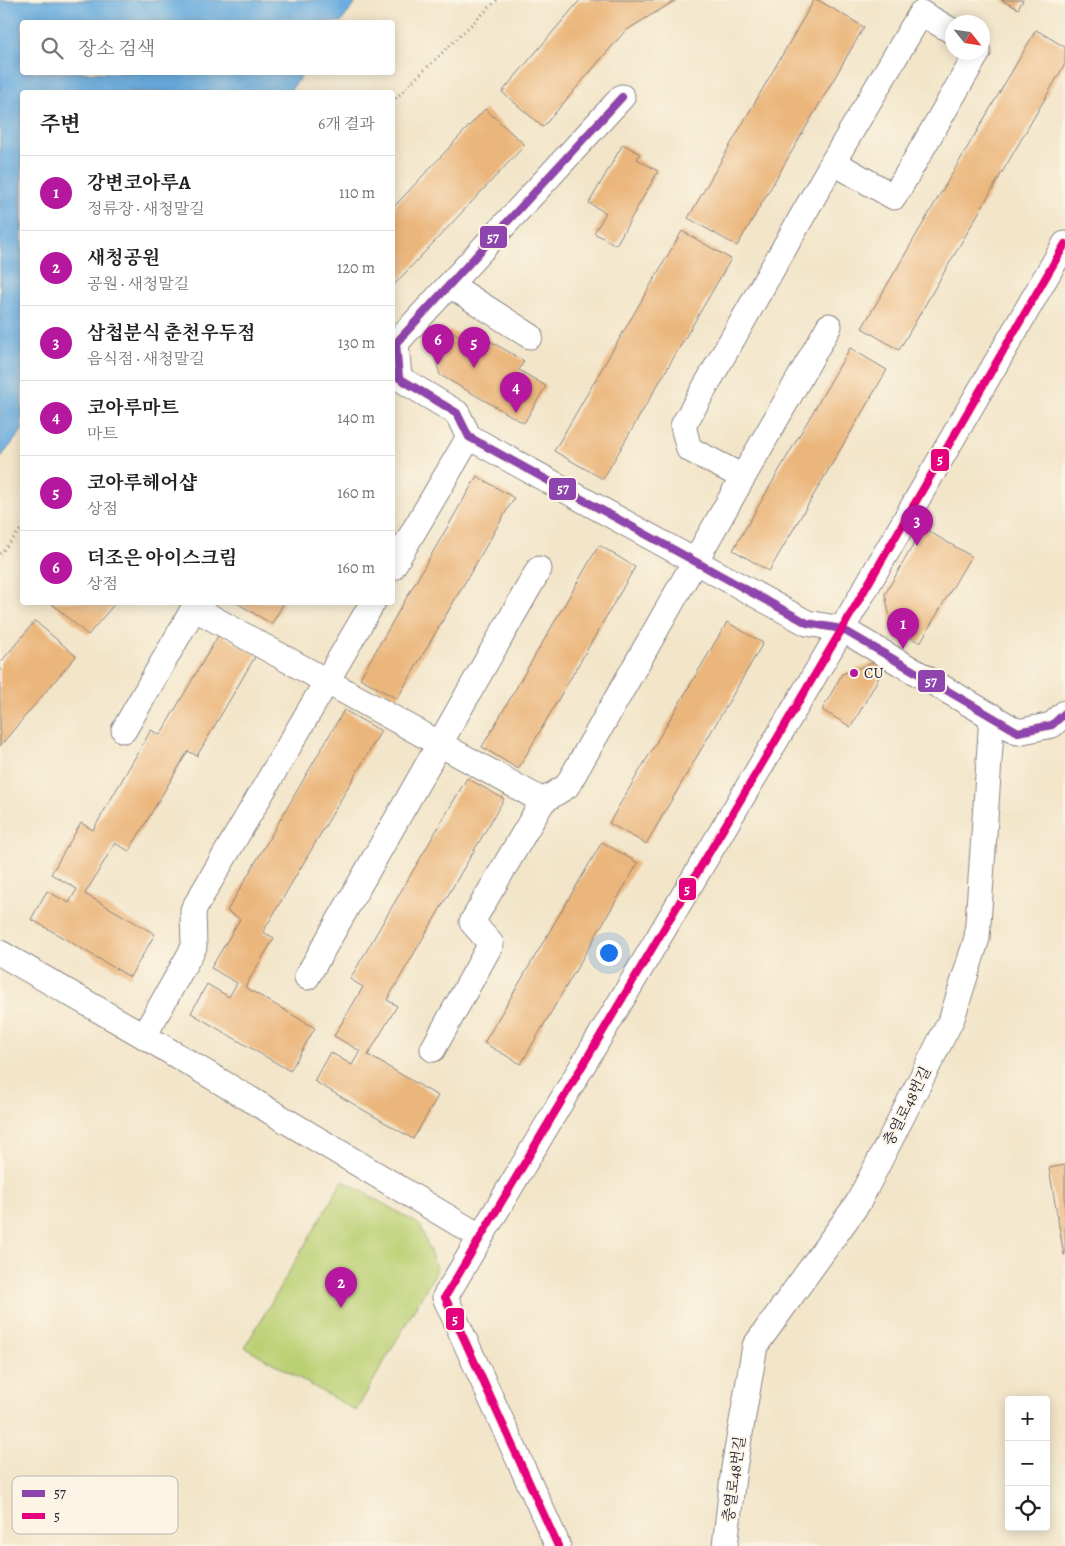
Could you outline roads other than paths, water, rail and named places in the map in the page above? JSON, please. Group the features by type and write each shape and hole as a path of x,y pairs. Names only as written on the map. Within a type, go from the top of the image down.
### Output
{"street":[{"path":"743,477 689,449 684,426 833,162 921,13 945,27"},
{"path":"833,162 894,197 973,60"},
{"path":"622,97 396,343 399,378 457,413 469,437 808,623 842,629 1018,732 1052,726 1065,714"},
{"path":"558,1546 444,1297 842,629 1065,244"},
{"path":"450,285 530,336"},
{"path":"433,1049 491,944 472,922 543,801 567,786 829,326"},
{"path":"395,563 469,437"},
{"path":"307,977 539,569"},
{"path":"124,730 196,605 327,681 543,801"},
{"path":"144,1036 194,947 193,910 371,605"},
{"name":"충열로48번길","path":"725,1546 734,1468 755,1346 858,1203 948,1027 955,1009 977,938 992,716"},
{"path":"0,953 144,1036 481,1237"}],"water":[{"path":"0,0 358,0 343,20 20,20 20,75 302,75 291,90 20,90 20,433 0,458"}],"place":[{"name":"더조은 아이스크림","path":"438,365"},
{"name":"코아루헤어샵","path":"474,368"},
{"name":"코아루마트","path":"516,413"},
{"name":"삼첩분식 춘천우두점","path":"917,546"},
{"name":"강변코아루A","path":"903,649"},
{"name":"CU","path":"854,673"},
{"name":"새청공원","path":"341,1308"}]}
